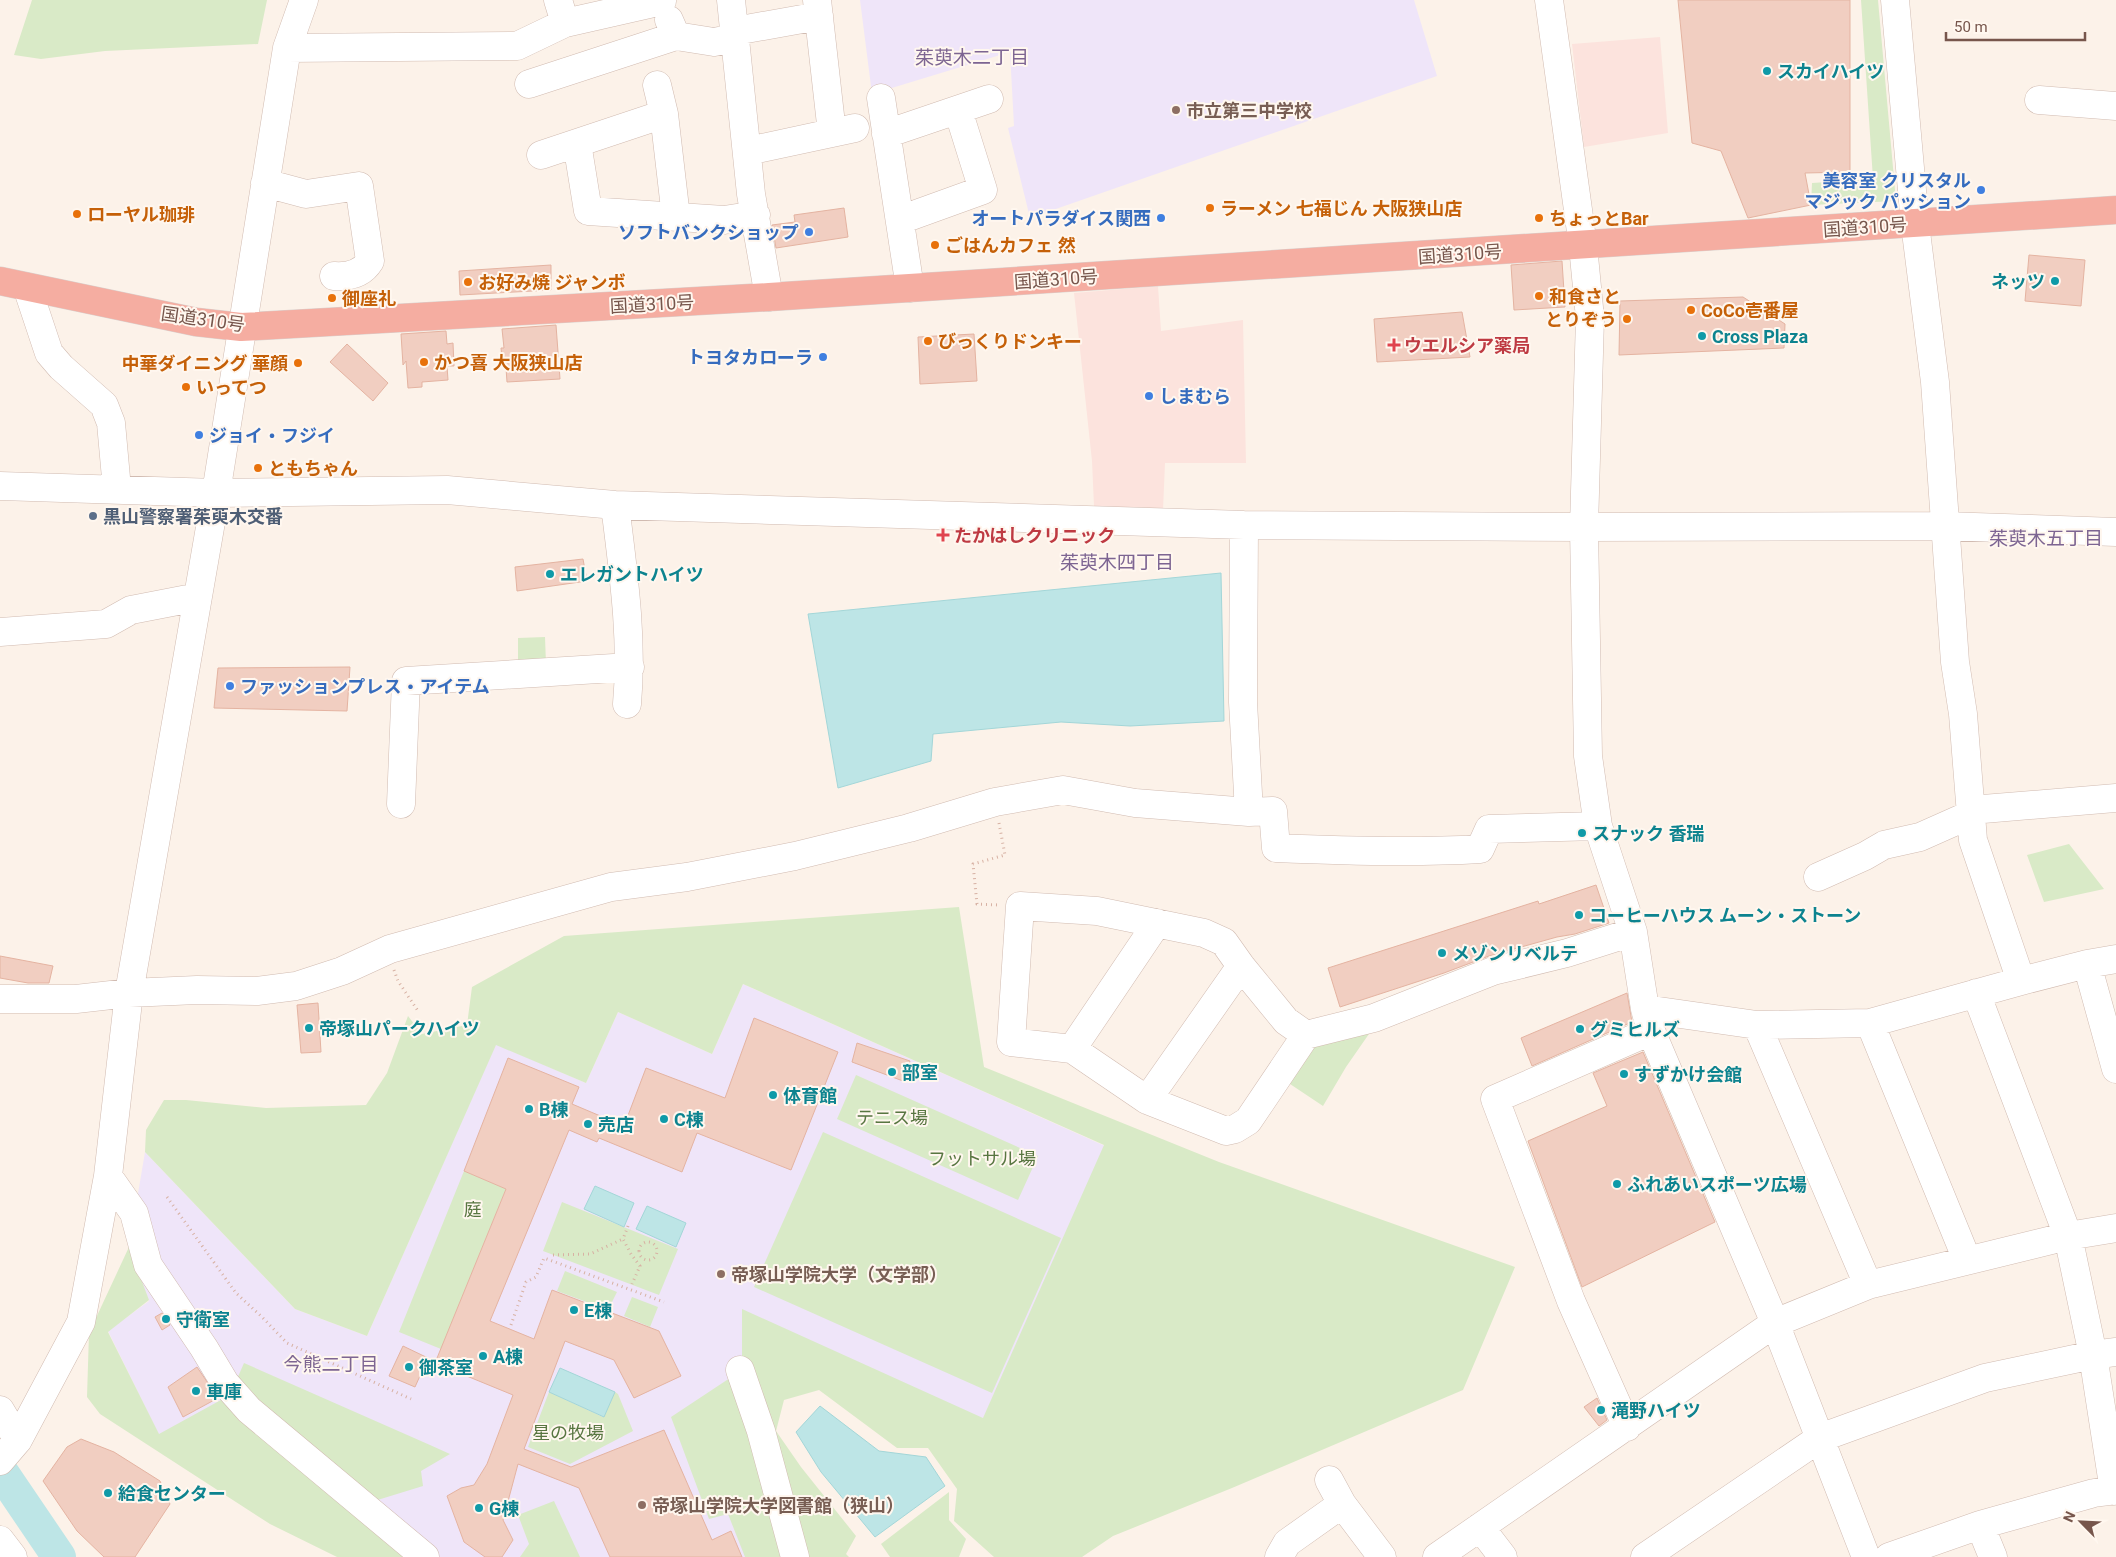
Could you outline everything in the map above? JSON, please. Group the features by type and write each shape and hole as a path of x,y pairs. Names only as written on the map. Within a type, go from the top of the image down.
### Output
{"highway":[{"name":"国道310号","path":"0,281 196,322 241,327 769,297 1583,246 2116,210"}],"street":[{"path":"9,1450 81,1322 108,1176 129,992 216,493 287,48 304,0"},
{"path":"287,48 517,46 562,11 662,0 676,36"},
{"path":"731,0 751,194 769,297"},
{"path":"1549,0 1583,246 1590,318 1584,527 1588,756 1598,826 1633,932 1648,1020 1775,1323 1866,1557"},
{"path":"1894,0 1915,224 1935,382 1955,662 1963,714 1973,840 2021,981"},
{"path":"529,84 676,36 714,42 818,8 844,131 748,151"},
{"path":"657,85 664,114 676,216"},
{"path":"880,98 910,288"},
{"path":"886,134 989,99"},
{"path":"2039,100 2116,106"},
{"path":"900,220 983,190 958,110"},
{"path":"541,155 664,114"},
{"path":"577,143 589,221 676,216 724,220 756,215"},
{"path":"266,183 306,194 359,186 370,261 365,270 345,277 334,276"},
{"path":"27,286 49,354 60,367 104,405 111,424 117,489"},
{"path":"0,486 216,493 447,490 615,505 1244,525 1584,527 1945,526 2116,532"},
{"path":"615,505 626,602 630,667 627,704"},
{"path":"1244,525 1243,702 1249,812"},
{"path":"0,632 106,624 131,610 198,597"},
{"path":"401,804 406,681 630,667"},
{"path":"0,999 76,999 129,992 257,991 296,986 342,971 390,950 611,887 688,877 795,856 909,828 995,802 1063,790 1135,803 1249,812 1273,811 1276,848 1441,852 1480,849 1489,829 1598,826"},
{"path":"1818,877 1865,856 1884,845 1920,837 1983,809 2116,798"},
{"path":"1306,1034 1286,1021 1224,942 1204,933 1097,911 1020,906 1011,1042 1072,1049 1147,1100 1226,1131 1235,1129 1248,1121 1306,1034 1374,1018 1493,972 1568,953 1633,932"},
{"path":"1072,1049 1157,923"},
{"path":"1627,1427 1571,1301 1495,1100 1648,1020 1757,1025 1870,1023 2021,981 2087,964 2116,959"},
{"path":"2087,964 2116,1069"},
{"path":"1147,1100 1241,966"},
{"path":"1889,1557 1980,1525 2094,1493 2115,1490 2104,1353 2068,1236 1976,993"},
{"path":"1870,1023 1967,1260"},
{"path":"1757,1025 1868,1285"},
{"path":"108,1176 134,1213 148,1265 225,1383 250,1410 425,1557"},
{"path":"1437,1557 1775,1323 1868,1285 2068,1236 2116,1228"},
{"path":"1645,1557 1820,1438 1985,1378 2104,1353"},
{"path":"740,1370 761,1431 795,1557"},
{"path":"0,1410 9,1450"},
{"path":"1279,1557 1287,1543 1336,1492 1382,1557"},
{"path":"1980,1525 1993,1557"},
{"path":"1480,1527 1503,1557"},
{"path":"0,1540 13,1557"}],"path":[{"path":"995,802 1005,855 973,864 977,904 1020,906"},
{"path":"398,981 418,1011"},
{"path":"166,1197 236,1293 287,1343 411,1399"},
{"path":"553,1255 590,1254 623,1239 628,1226"},
{"path":"623,1239 640,1266 632,1284"},
{"path":"649,1242 654,1244 657,1250 655,1258 651,1260 643,1258 640,1251 644,1243 649,1242"},
{"path":"511,1325 526,1282 536,1278 544,1258 664,1302"}],"shaded area":[{"name":"市立第三中学校","path":"860,0 1414,0 1437,76 1030,218 1008,128 1014,126 1010,52 872,94"},
{"path":"1660,37 1668,133 1584,147 1572,44"},
{"path":"1158,286 1161,331 1243,320 1246,463 1165,463 1163,510 1094,506 1092,461 1074,293"},
{"name":"帝塚山学院大学（文学部）","path":"743,984 1105,1146 983,1419 742,1310 742,1371 795,1557 424,1557 159,1435 108,1331 149,1301 129,1247 145,1152 295,1309 367,1336 496,1044 586,1083 618,1012 712,1054"}],"green space":[{"path":"32,0 267,0 258,44 105,51 41,59 14,55"},
{"path":"1861,0 1878,0 1896,201 1811,205 1812,183 1873,179"},
{"path":"545,637 546,664 518,667 518,638"},
{"path":"2069,844 2104,889 2044,902 2027,855"},
{"path":"959,907 984,1067 1219,1162 1515,1267 1463,1390 1232,1488 1113,1536 1082,1557 994,1557 954,1521 957,1489 928,1448 897,1448 819,1390 784,1400 776,1431 801,1467 856,1536 846,1554 849,1557 795,1557 742,1372 742,1309 983,1418 1104,1145 743,984 712,1054 618,1012 586,1083 496,1045 367,1336 295,1309 145,1152 146,1130 164,1100 186,1100 266,1108 366,1105 387,1073 408,1016 422,1034 467,1025 472,987 564,936"},
{"path":"1371,1031 1346,1067 1323,1106 1287,1082 1318,1040"},
{"path":"856,1075 1038,1156 1018,1200 837,1119"},
{"path":"823,1132 1061,1238 992,1393 754,1287"},
{"name":"庭","path":"464,1171 506,1189 441,1349 399,1332"},
{"path":"562,1202 678,1249 659,1295 543,1251"},
{"path":"129,1247 149,1300 108,1332 159,1434 230,1395 424,1557 337,1557 270,1524 100,1414 87,1397 89,1333"},
{"path":"565,1271 617,1292 608,1310 557,1291"},
{"path":"632,1297 658,1307 650,1327 624,1316"},
{"path":"244,1363 450,1454 421,1471 423,1486 371,1502 257,1408 237,1379"},
{"path":"736,1374 790,1557 745,1557 728,1514 709,1519 671,1417"},
{"name":"星の牧場","path":"549,1392 603,1417 615,1392 618,1394 633,1431 570,1464 528,1447"},
{"path":"949,1492 949,1520 966,1539 959,1557 890,1557 881,1544"},
{"path":"554,1501 580,1557 520,1557 529,1544 518,1515"}],"water":[{"path":"1221,573 1224,721 1130,726 1061,722 933,734 931,761 838,788 808,614"},
{"path":"595,1186 634,1203 624,1227 584,1209"},
{"path":"647,1206 686,1223 676,1247 636,1229"},
{"path":"560,1368 615,1392 604,1417 549,1392"},
{"path":"820,1406 879,1451 926,1457 945,1486 875,1537 821,1472 796,1432"}],"building":[{"name":"スカイハイツ","path":"1678,0 1850,0 1850,172 1805,173 1811,205 1748,218 1721,151 1692,143"},
{"name":"ソフトバンクショップ","path":"844,208 848,237 776,248 772,225 795,222 794,215"},
{"name":"ネッツ","path":"2029,255 2085,260 2081,306 2025,301"},
{"path":"1562,261 1565,307 1514,310 1511,265"},
{"path":"551,265 551,290 460,295 459,271"},
{"name":"Cross Plaza","path":"1743,297 1785,324 1784,348 1619,355 1620,301"},
{"path":"1462,312 1470,357 1377,362 1374,319"},
{"path":"556,325 560,379 507,382 506,368 503,368 501,348 504,348 502,329"},
{"path":"446,331 447,344 453,343 454,366 447,366 448,380 422,382 422,387 408,388 406,361 403,365 401,334"},
{"path":"974,334 977,381 920,384 918,337"},
{"path":"347,344 388,383 373,401 330,362"},
{"name":"エレガントハイツ","path":"583,559 587,581 517,591 515,567"},
{"path":"350,667 347,711 214,708 218,668"},
{"name":"メゾンリベルテ","path":"1596,885 1609,923 1575,934 1557,937 1489,956 1444,973 1340,1007 1328,968 1538,901 1539,904"},
{"path":"0,956 53,966 49,983 28,983 0,978"},
{"name":"グミヒルズ","path":"1627,993 1632,1022 1532,1066 1521,1038"},
{"name":"帝塚山パークハイツ","path":"318,1003 321,1052 301,1053 297,1005"},
{"path":"754,1018 838,1052 791,1170 697,1133 682,1172 599,1138 597,1142 569,1130 490,1321 534,1339 552,1290 659,1331 681,1376 634,1398 614,1360 565,1341 524,1449 571,1467 664,1430 712,1540 731,1531 742,1557 610,1557 579,1488 518,1464 503,1520 513,1540 502,1557 485,1557 464,1542 447,1496 461,1488 474,1485 487,1464 513,1395 435,1363 506,1189 464,1171 508,1058 579,1087 572,1104 624,1126 646,1068 725,1098"},
{"name":"部室","path":"857,1043 910,1061 903,1081 852,1062"},
{"name":"ふれあいスポーツ広場","path":"1643,1052 1715,1222 1582,1287 1528,1141 1607,1106 1593,1073"},
{"path":"162,1313 170,1325 162,1330 155,1317"},
{"name":"御茶室","path":"403,1346 428,1358 415,1387 389,1376"},
{"name":"車庫","path":"197,1367 218,1398 183,1417 168,1387"},
{"path":"1597,1398 1607,1420 1599,1426 1584,1407"},
{"name":"給食センター","path":"81,1439 114,1452 160,1481 170,1504 135,1557 104,1557 77,1531 43,1481 67,1447"}],"waterway":[{"path":"0,1470 59,1557"}],"place":[{"name":"スカイハイツ","path":"1767,71"},
{"name":"市立第三中学校","path":"1176,110"},
{"name":"美容室 クリスタル マジック パッション","path":"1981,190"},
{"name":"ラーメン 七福じん 大阪狭山店","path":"1210,208"},
{"name":"ローヤル珈琲","path":"77,214"},
{"name":"オートパラダイス関西","path":"1161,218"},
{"name":"ちょっとBar","path":"1539,218"},
{"name":"ソフトバンクショップ","path":"809,232"},
{"name":"ごはんカフェ 然","path":"935,245"},
{"name":"ネッツ","path":"2055,281"},
{"name":"お好み焼 ジャンボ","path":"468,282"},
{"name":"和食さと","path":"1539,296"},
{"name":"御座礼","path":"332,298"},
{"name":"CoCo壱番屋","path":"1691,310"},
{"name":"とりぞう","path":"1627,319"},
{"name":"Cross Plaza","path":"1702,336"},
{"name":"びっくりドンキー","path":"928,341"},
{"name":"ウエルシア薬局","path":"1394,345"},
{"name":"トヨタカローラ","path":"823,357"},
{"name":"かつ喜 大阪狭山店","path":"424,362"},
{"name":"中華ダイニング 華顔","path":"298,363"},
{"name":"いってつ","path":"186,387"},
{"name":"しまむら","path":"1149,396"},
{"name":"ジョイ・フジイ","path":"199,435"},
{"name":"ともちゃん","path":"258,468"},
{"name":"黒山警察署茱萸木交番","path":"93,516"},
{"name":"たかはしクリニック","path":"943,535"},
{"name":"エレガントハイツ","path":"550,574"},
{"name":"ファッションプレス・アイテム","path":"230,686"},
{"name":"スナック 香瑞","path":"1582,833"},
{"name":"コーヒーハウス ムーン・ストーン","path":"1579,915"},
{"name":"メゾンリベルテ","path":"1442,953"},
{"name":"帝塚山パークハイツ","path":"309,1028"},
{"name":"グミヒルズ","path":"1580,1029"},
{"name":"部室","path":"892,1072"},
{"name":"すずかけ会館","path":"1624,1074"},
{"name":"体育館","path":"773,1095"},
{"name":"B棟","path":"529,1109"},
{"name":"C棟","path":"664,1119"},
{"name":"売店","path":"588,1124"},
{"name":"ふれあいスポーツ広場","path":"1617,1184"},
{"name":"帝塚山学院大学（文学部）","path":"721,1274"},
{"name":"E棟","path":"574,1310"},
{"name":"守衛室","path":"166,1319"},
{"name":"A棟","path":"483,1356"},
{"name":"御茶室","path":"409,1367"},
{"name":"車庫","path":"196,1391"},
{"name":"滝野ハイツ","path":"1601,1410"},
{"name":"給食センター","path":"108,1493"},
{"name":"帝塚山学院大学図書館（狭山）","path":"642,1505"},
{"name":"G棟","path":"479,1508"}],"district":[{"name":"茱萸木二丁目","path":"972,57"},
{"name":"茱萸木五丁目","path":"2046,538"},
{"name":"茱萸木四丁目","path":"1117,562"},
{"name":"今熊二丁目","path":"331,1364"}],"park label":[{"name":"テニス場","path":"892,1117"},
{"name":"フットサル場","path":"982,1158"}]}
